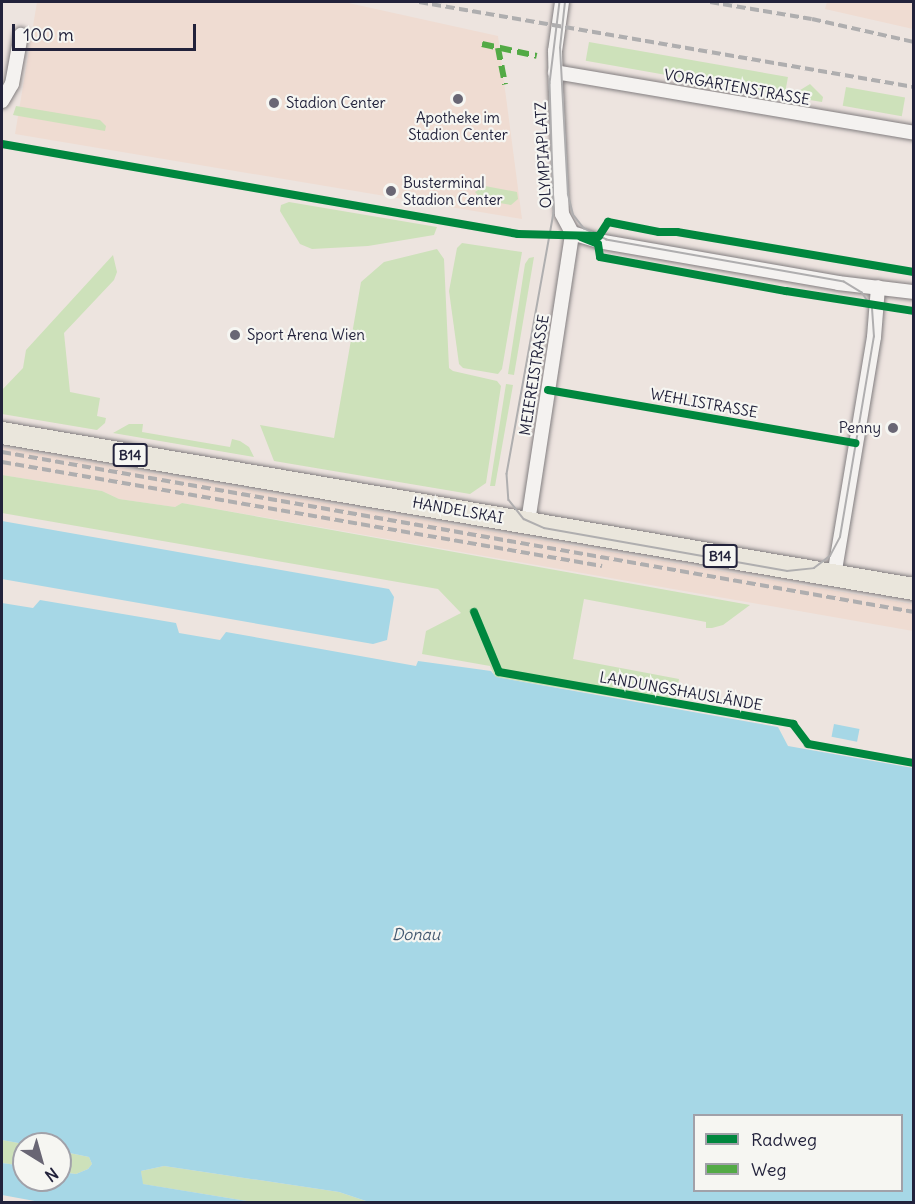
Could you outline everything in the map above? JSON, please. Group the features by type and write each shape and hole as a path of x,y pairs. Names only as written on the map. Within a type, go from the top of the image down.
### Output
{"main road":[{"name":"HANDELSKAI","path":"2,434 914,589"}],"street":[{"path":"555,72 555,51 562,2"},
{"path":"2,101 12,84 21,35"},
{"name":"VORGARTENSTRASSE","path":"555,72 914,133"},
{"name":"OLYMPIAPLATZ","path":"555,72 562,214 572,233"},
{"path":"572,233 598,241 837,283 914,292"},
{"name":"MEIEREISTRASSE","path":"528,522 572,233"},
{"path":"834,576 873,337 878,287"}],"shaded area":[{"name":"Stadion Center","path":"37,2 344,2 498,36 522,219 15,134"},
{"path":"827,2 913,2 913,29 825,9"},
{"path":"2,447 913,604 913,631 182,503 175,507 119,499 102,491 2,475"}],"green space":[{"path":"589,42 788,77 785,96 586,61"},
{"path":"810,84 823,97 822,102 797,98 797,92"},
{"path":"846,87 905,97 902,116 843,106"},
{"path":"16,106 100,120 106,126 105,131 13,115"},
{"path":"485,186 517,192 518,199 511,205 482,200 475,192"},
{"path":"289,202 437,227 434,235 368,246 312,249 300,244 280,211 281,205"},
{"path":"462,243 522,252 502,369 498,374 463,368 459,364 449,291 457,248"},
{"path":"437,249 444,259 449,368 453,371 497,381 501,386 486,483 470,494 274,461 260,425 334,438 361,282 384,262"},
{"path":"113,255 117,272 114,280 64,333 70,392 100,398 97,416 106,418 105,423 97,430 2,414 2,390 23,368 26,350"},
{"path":"534,257 514,375 508,374 525,264 529,258"},
{"path":"506,384 513,385 495,486 490,486"},
{"path":"129,424 143,424 142,432 230,447 232,439 240,441 249,447 254,457 113,433"},
{"path":"2,475 102,491 119,499 175,507 182,503 750,605 723,625 706,628 706,622 584,599 573,659 679,679 675,707 495,677 490,666 422,654 426,631 461,613 438,589 2,513"},
{"path":"2,1140 12,1142 12,1164 2,1163"},
{"path":"72,1153 89,1157 92,1164 88,1169 72,1174"},
{"path":"164,1166 339,1192 369,1202 253,1202 142,1184 141,1171"}],"water":[{"path":"2,521 389,589 394,597 387,640 373,644 2,579"},
{"name":"Donau","path":"40,600 176,623 179,633 220,640 226,632 416,666 418,661 491,671 496,677 778,727 788,746 913,768 913,1202 369,1202 339,1192 164,1166 141,1171 143,1184 253,1202 40,1202 2,1195 2,1163 12,1164 12,1192 72,1192 72,1174 88,1169 92,1164 89,1157 72,1153 72,1132 12,1132 12,1142 2,1140 2,603 33,608"},
{"path":"834,724 860,729 857,742 832,737"}],"tram line":[{"path":"560,2 550,83 554,213 507,474 509,500 524,519 544,528 787,571 814,568 830,556 840,537 874,337 872,308 862,293 844,282 607,240 584,229 573,215 568,195 560,48 565,2"}],"railway":[{"path":"419,2 914,87"},
{"path":"710,2 812,19 914,42"},
{"path":"2,452 914,612"},
{"path":"2,462 602,566"}],"marked path":[{"path":"482,44 537,56"},
{"path":"498,48 505,84"}],"cycle path":[{"path":"2,144 518,234 599,236 608,222 914,272"},
{"path":"581,237 598,244 600,257 786,291 914,311"},
{"name":"WEHLISTRASSE","path":"548,390 855,443"},
{"name":"LANDUNGSHAUSLÄNDE","path":"474,612 499,672 793,724 808,744 914,763"}],"place":[{"name":"Apotheke im Stadion Center","path":"458,99"},
{"name":"Stadion Center","path":"274,103"},
{"name":"Busterminal Stadion Center","path":"391,191"},
{"name":"Sport Arena Wien","path":"235,335"},
{"name":"Penny","path":"893,428"}]}
